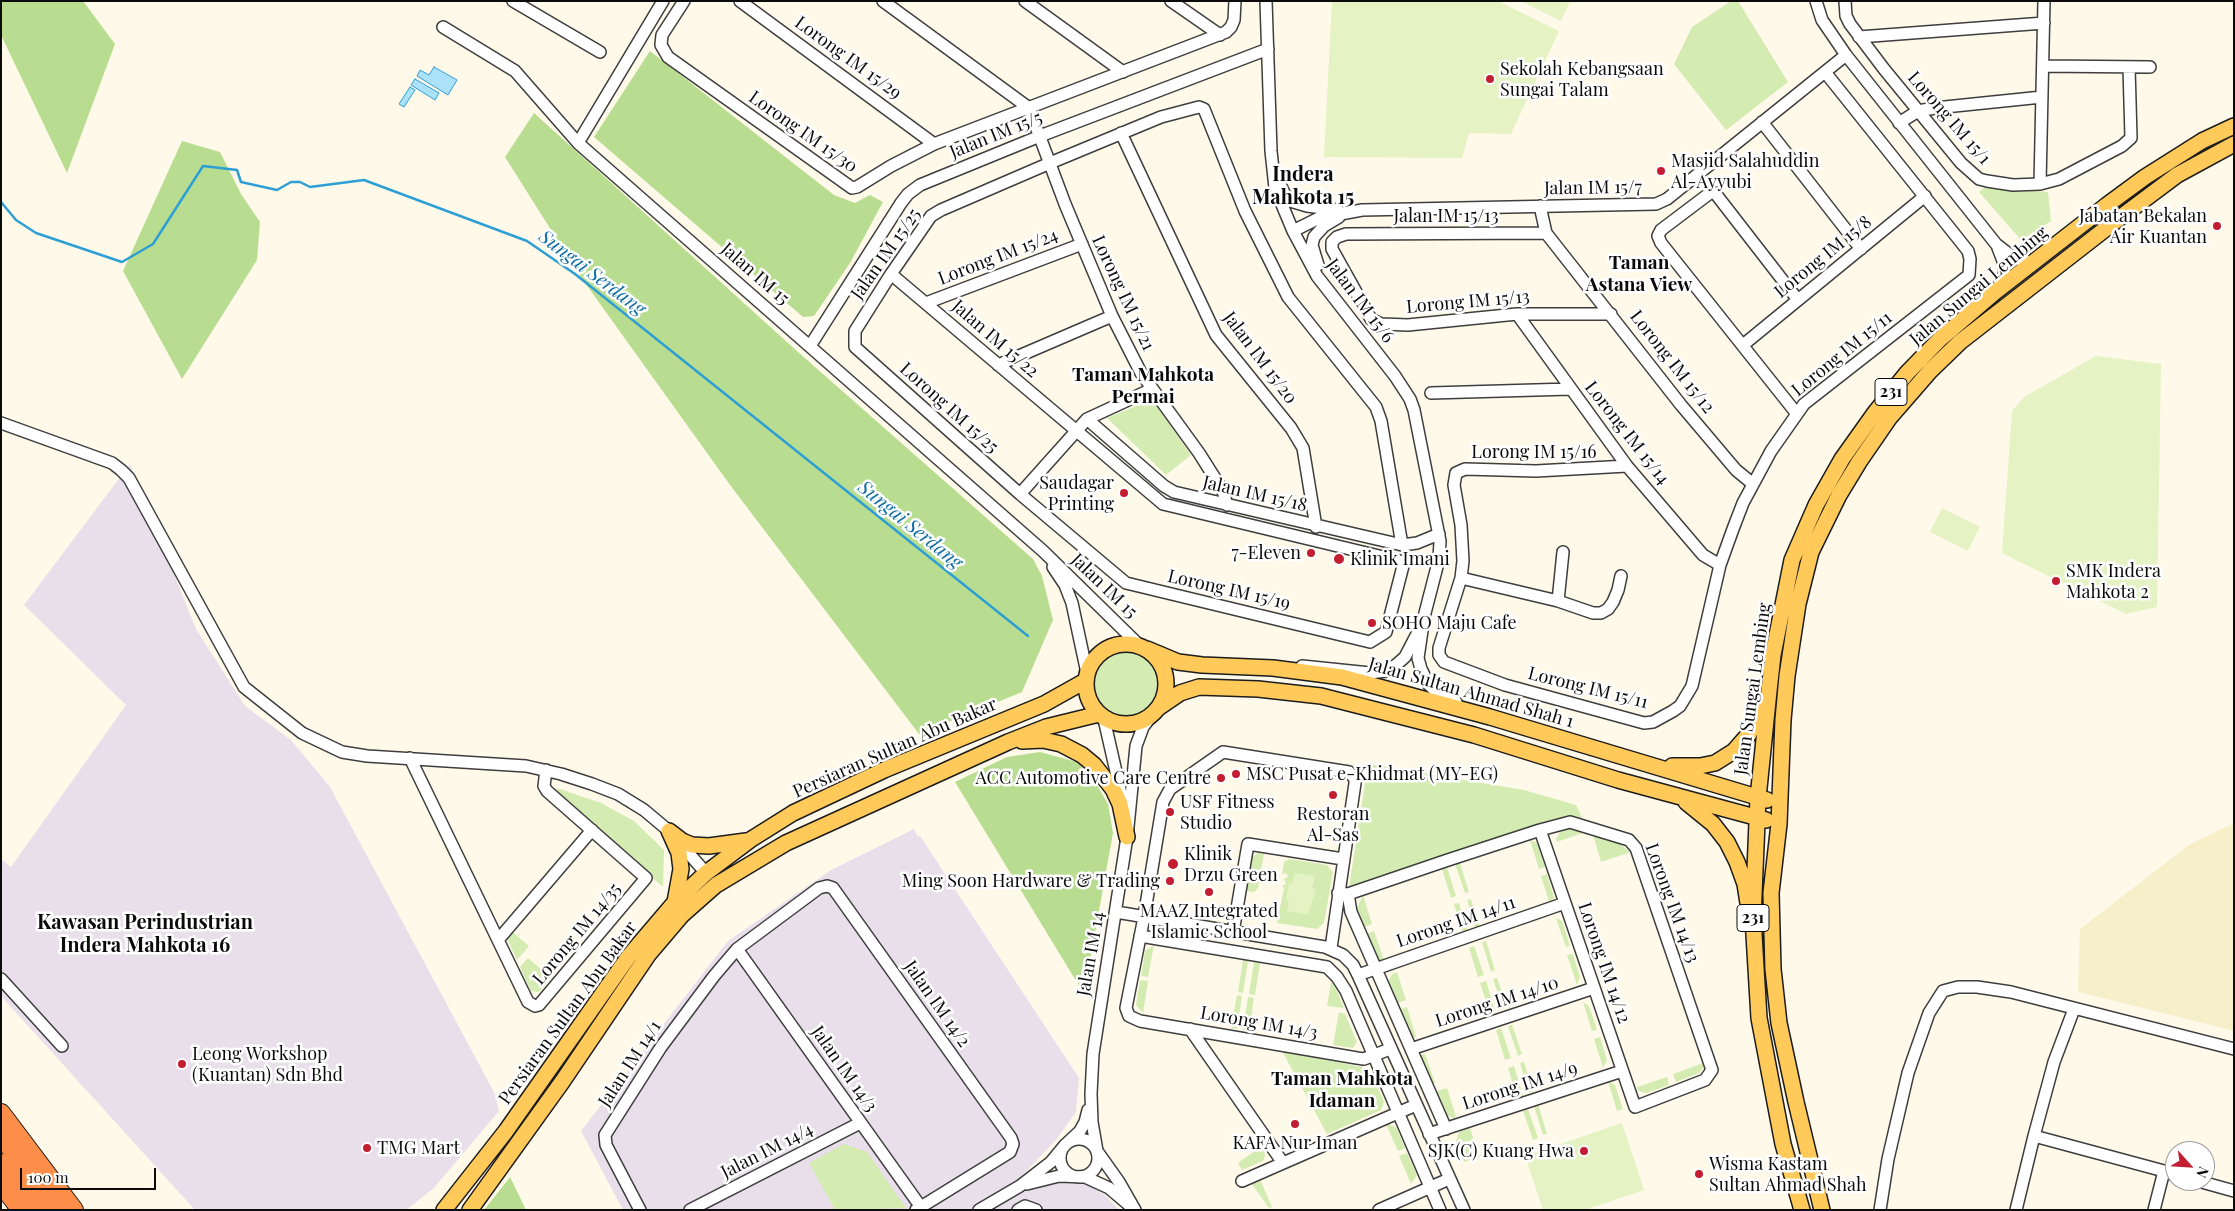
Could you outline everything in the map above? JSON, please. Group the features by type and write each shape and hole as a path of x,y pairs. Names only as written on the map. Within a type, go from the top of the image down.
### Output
{"highway":[{"path":"1,1113 74,1210"},
{"path":"1,1136 58,1210"},
{"path":"1,1163 38,1210"},
{"path":"1,1184 21,1210"}],"main road":[{"name":"Jalan Sungai Lembing","path":"1802,1210 1783,1144 1759,1018 1753,918 1758,798 1768,692 1773,655 1792,560 1816,505 1842,459 1874,414 1907,373 1940,339 1995,292 2145,177 2202,141 2234,126"},
{"name":"Jalan Sungai Lembing","path":"1822,1210 1779,1023 1771,893 1779,824 1783,720 1798,604 1811,552 1839,495 1890,417 1930,371 1960,342 2178,175 2234,144"},
{"path":"1156,711 1166,688 1165,674 1158,660 1143,648 1125,643 1110,646 1098,654 1086,677 1090,703 1102,716 1126,724 1140,722 1156,711 1180,693 1199,687 1258,688 1321,696 1474,735 1677,796 1779,824"},
{"name":"Jalan Sultan Ahmad Shah 1","path":"1143,648 1178,662 1272,668 1342,677 1490,717 1780,803"},
{"name":"Persiaran Sultan Abu Bakar","path":"444,1210 506,1131 629,956 675,902 706,872 750,840 793,813 884,770 1044,704 1086,677"},
{"path":"1633,759 1678,766 1700,766 1715,763 1734,751 1749,734 1768,692"},
{"name":"Persiaran Sultan Abu Bakar","path":"470,1210 562,1082 648,955 682,915 716,885 786,843 1008,742 1046,727 1102,716"},
{"path":"1008,742 1054,741 1082,755 1094,764 1113,790 1120,804 1127,838"},
{"path":"1677,796 1713,824 1727,842 1737,862 1753,918"},
{"path":"669,831 682,841 692,845 709,846 750,840"},
{"path":"669,831 679,853 681,870 675,902"},
{"path":"706,872 720,875 740,865 749,865"}],"street":[{"path":"513,1 600,52"},
{"path":"578,143 663,1"},
{"name":"Lorong IM 15/30","path":"684,1 662,35 660,44 668,57 852,188 858,187 891,166 934,144 1220,35 1231,27 1234,20 1235,1"},
{"name":"Lorong IM 15/29","path":"740,1 934,144"},
{"path":"883,1 1029,108"},
{"path":"1025,1 1122,72"},
{"path":"1171,1 1220,35"},
{"name":"Jalan IM 15/6","path":"1266,1 1271,151 1276,188 1317,276 1395,376 1410,399 1422,446 1439,534 1438,559 1424,617 1418,658 1424,678 1440,695 1490,717"},
{"path":"1816,1 1822,20 1846,55 1898,123 1996,244 2014,258 2024,261 2036,260"},
{"name":"Lorong IM 15/1","path":"1845,1 1846,16 1859,37 1961,163 1979,179 2013,185 2040,184 2059,179 2122,146 2131,138 2130,67"},
{"path":"2040,184 2044,1"},
{"path":"1859,37 2044,24"},
{"name":"Jalan IM 15","path":"443,27 515,71 578,143 1043,551 1143,648"},
{"name":"Jalan IM 15/5","path":"810,346 908,194 920,184 1268,49"},
{"name":"Jalan IM 15/7","path":"1294,230 1319,218 1349,211 1446,207 1656,204 1667,199 1846,55"},
{"path":"2043,66 2150,67"},
{"name":"Lorong IM 15/11","path":"1444,662 1505,685 1644,723 1653,722 1680,706 1692,686 1720,566 1740,512 1771,452 1804,404 1969,275 1970,259 1968,251 1825,72"},
{"path":"1898,123 1918,111 2042,97"},
{"name":"Jalan IM 15/25","path":"855,347 855,331 891,274 932,216 941,210 1121,133 1161,117 1199,107 1207,112 1245,211 1288,298 1376,408 1381,420 1402,546"},
{"name":"Lorong IM 15/21","path":"1029,108 1112,316 1141,373 1199,453 1222,491 1227,505"},
{"path":"1762,122 1861,249"},
{"name":"Jalan IM 15/20","path":"1121,133 1216,335 1291,428 1303,448 1316,527"},
{"path":"1271,151 1281,185 1290,201 1307,206 1349,211"},
{"path":"1797,414 1661,243 1658,236 1661,230 1710,193 1715,193 1798,300"},
{"name":"Lorong IM 15/8","path":"1743,346 1925,196"},
{"name":"Lorong IM 15/12","path":"1540,206 1546,233 1681,405 1736,470 1753,484"},
{"path":"1328,289 1312,246 1318,231 1349,211"},
{"name":"Jalan IM 15/13","path":"1346,234 1546,233"},
{"name":"Lorong IM 15/13","path":"1346,234 1337,237 1332,242 1334,257 1371,319 1381,324 1408,325 1517,314 1611,314"},
{"name":"Lorong IM 15/24","path":"926,303 1082,244"},
{"path":"1995,292 2003,279 2005,270 2004,262 1996,244"},
{"name":"Jalan IM 15/22","path":"891,274 1075,431"},
{"name":"Lorong IM 15/14","path":"1517,314 1627,466 1703,555 1720,566"},
{"path":"998,365 1112,316"},
{"name":"Lorong IM 15/25","path":"855,347 1020,494"},
{"path":"1020,494 1087,419 1152,389"},
{"path":"1431,393 1570,389"},
{"name":"Jalan IM 15/18","path":"1087,419 1168,489 1316,527 1402,546 1417,543 1439,534"},
{"path":"1,423 112,463 129,478 244,687 302,733 342,752 526,766 546,770 618,794 644,810 669,831 706,872"},
{"name":"Lorong IM 15/19","path":"1020,494 1126,583 1370,642 1386,632 1404,562 1163,504 1075,431"},
{"name":"Lorong IM 15/16","path":"1444,662 1439,655 1438,648 1460,578 1462,539 1454,479 1460,470 1536,471 1627,466"},
{"name":"Jalan IM 15","path":"1043,551 1065,585 1072,603 1086,677"},
{"path":"1558,601 1563,552"},
{"path":"1460,578 1558,601 1592,613 1601,613 1608,609 1613,602 1621,576"},
{"name":"Jalan IM 15/6","path":"1272,668 1308,666 1370,673 1386,671 1405,658 1424,617"},
{"name":"Jalan IM 14","path":"1097,1151 1092,1122 1093,1054 1127,838 1136,746 1143,727 1156,711"},
{"name":"Jalan IM 14","path":"1102,716 1128,822"},
{"path":"1331,948 1343,894 1343,859 1355,783 1352,775 1344,770 1227,752 1219,754 1170,789 1163,802 1140,936 1327,967 1338,977 1346,991 1372,1056 1440,1210"},
{"name":"Lorong IM 14/35","path":"410,758 528,1002 535,1006 539,1005 646,878 545,789 546,770"},
{"name":"Lorong IM 14/13","path":"1343,894 1570,822 1629,840 1636,848 1712,1070 1704,1080 1635,1107"},
{"path":"498,940 592,830"},
{"name":"Lorong IM 14/12","path":"1540,830 1635,1107"},
{"path":"1233,932 1248,844 1343,859"},
{"name":"Jalan IM 14/2","path":"737,949 819,888 826,886 833,888 1006,1130 1013,1144 1010,1152 920,1209"},
{"path":"1343,894 1446,1129"},
{"name":"Lorong IM 14/11","path":"1358,975 1565,903"},
{"path":"1116,912 1331,948 1350,962 1358,975 1464,1210"},
{"name":"Lorong IM 14/3","path":"1140,936 1126,1008 1129,1016 1140,1021 1350,1057 1364,1059 1372,1056"},
{"name":"Jalan IM 14/3","path":"737,949 920,1209"},
{"name":"Jalan IM 14/1","path":"640,1210 606,1145 605,1135 661,1047 714,976 737,949"},
{"path":"1,979 62,1046"},
{"path":"1880,1210 1888,1160 1908,1073 1918,1042 1939,994 1949,989 1976,987 2011,992 2234,1049"},
{"name":"Lorong IM 14/10","path":"1411,1048 1594,988"},
{"path":"2016,1210 2054,1062 2074,1009"},
{"path":"1190,1029 1283,1162"},
{"path":"1372,1056 1390,1049"},
{"name":"Lorong IM 14/9","path":"1429,1134 1622,1071"},
{"name":"Jalan IM 14","path":"1020,1186 1052,1162 1065,1145 1083,1127 1092,1094"},
{"path":"1242,1180 1416,1105"},
{"name":"Jalan IM 14/4","path":"690,1210 860,1123"},
{"path":"2034,1136 2165,1172"},
{"path":"1083,1139 1094,1145 1119,1182 1134,1209 1104,1185 1068,1173 1061,1163 1062,1150 1065,1145 1070,1141 1083,1139"},
{"path":"979,1210 1020,1186 1059,1176 1086,1176 1098,1163 1097,1151"},
{"path":"1379,1210 1449,1178"},
{"path":"2154,1210 2165,1183"},
{"path":"2215,1186 2234,1191"},
{"path":"1018,1210 1025,1206 1036,1210"}],"shaded area":[{"path":"130,464 196,629 245,706 291,740 330,787 495,1094 499,1111 434,1188 406,1210 195,1210 1,996 1,859 11,867 126,705 24,605"},
{"path":"2234,823 2234,1031 2078,992 2080,929 2189,845"},
{"path":"914,829 1079,1078 1076,1112 1056,1140 1017,1181 1024,1192 1058,1183 1086,1184 1105,1195 1119,1210 623,1210 581,1131 728,941 831,870"}],"green space":[{"path":"1,1 83,1 115,44 67,173 1,35"},
{"path":"1332,1 1502,1 1502,3 1559,31 1511,134 1469,133 1462,158 1324,157"},
{"path":"1521,1 1570,1 1561,21"},
{"path":"1731,1 1738,1 1788,82 1726,130 1674,64 1692,27"},
{"path":"650,51 834,195 855,203 870,195 883,202 850,263 814,316 803,317 594,137"},
{"path":"534,113 798,352 1033,559 1042,576 1053,620 1022,692 919,734 730,485 580,276 505,157"},
{"path":"182,141 220,152 241,194 260,222 257,260 182,379 123,271"},
{"path":"1985,187 2048,192 2051,221 2021,240 1979,192"},
{"path":"2096,356 2161,364 2157,607 2126,614 2002,553 2012,411 2024,397"},
{"path":"1146,402 1156,405 1191,455 1166,475 1107,418"},
{"path":"1942,508 1980,527 1968,551 1930,532"},
{"path":"1119,651 1131,651 1149,660 1156,671 1158,684 1156,697 1149,708 1138,715 1119,717 1106,712 1097,703 1092,690 1092,678 1097,665 1106,656"},
{"path":"1040,752 1077,762 1094,780 1108,804 1113,833 1084,994 955,782 1007,757"},
{"path":"1368,764 1524,790 1576,805 1586,826 1570,822 1348,894"},
{"path":"547,789 560,789 601,803 634,821 664,850 663,887"},
{"path":"1573,828 1585,832 1557,842 1556,839 1560,832"},
{"path":"1593,835 1618,843 1631,852 1601,862"},
{"path":"1530,840 1537,843 1545,867 1539,869"},
{"path":"1258,853 1264,854 1258,888 1254,892 1245,891 1250,859"},
{"path":"1289,859 1327,865 1333,872 1324,923 1317,929 1277,923 1284,888 1282,886 1286,884 1284,879 1288,877 1286,873 1282,874 1284,862"},
{"path":"1460,863 1469,892 1465,893 1455,864"},
{"path":"1447,867 1456,896 1451,898 1442,869"},
{"path":"1295,873 1315,876 1312,888 1316,889 1308,915 1287,911 1289,901 1286,900 1289,883 1292,884"},
{"path":"1547,874 1554,898 1550,905 1541,876"},
{"path":"1363,895 1372,924 1362,928 1355,913"},
{"path":"1471,899 1480,928 1476,930 1467,900"},
{"path":"1459,903 1468,932 1463,934 1454,904"},
{"path":"1243,906 1257,909 1255,920 1244,918 1241,913"},
{"path":"1556,918 1562,921 1570,946 1566,947"},
{"path":"509,929 529,946 517,960 505,934"},
{"path":"1374,931 1384,960 1380,961 1375,958 1365,934"},
{"path":"1486,941 1495,970 1491,972 1482,942"},
{"path":"1154,945 1148,977 1141,976 1145,951"},
{"path":"1474,946 1484,975 1478,977 1469,948"},
{"path":"1573,954 1580,977 1577,985 1567,955"},
{"path":"528,958 551,978 539,992 531,991 520,967"},
{"path":"1243,960 1248,961 1243,993 1238,992"},
{"path":"1254,962 1260,963 1255,995 1249,994"},
{"path":"1397,972 1406,1000 1395,1004 1387,984 1392,974"},
{"path":"1497,978 1507,1007 1503,1009 1493,979"},
{"path":"1140,980 1148,981 1143,1013 1136,1005"},
{"path":"1486,981 1495,1011 1490,1013 1480,983"},
{"path":"1331,982 1335,987 1344,1008 1327,1006"},
{"path":"1237,995 1242,996 1237,1029 1231,1028"},
{"path":"1248,997 1254,998 1249,1031 1243,1030"},
{"path":"1583,1002 1589,1006 1597,1030 1592,1031"},
{"path":"1407,1007 1416,1037 1410,1039 1398,1010"},
{"path":"1339,1012 1345,1014 1357,1042 1353,1048 1333,1045"},
{"path":"1512,1025 1522,1054 1518,1056 1508,1026"},
{"path":"1501,1028 1511,1058 1505,1060 1496,1030"},
{"path":"1600,1037 1607,1060 1603,1068 1594,1039"},
{"path":"1282,1051 1362,1067 1374,1078 1384,1102 1381,1110 1327,1134"},
{"path":"1425,1054 1435,1083 1431,1085 1418,1056"},
{"path":"1524,1062 1533,1091 1529,1093 1520,1063"},
{"path":"1703,1063 1704,1067 1699,1073 1676,1082 1673,1074"},
{"path":"1514,1066 1523,1096 1517,1097 1508,1068"},
{"path":"1667,1077 1669,1085 1646,1093 1638,1091 1637,1087"},
{"path":"1608,1081 1615,1085 1623,1109 1617,1111"},
{"path":"1447,1088 1456,1117 1453,1118 1444,1114 1434,1092"},
{"path":"1538,1104 1547,1134 1543,1135 1534,1106"},
{"path":"1528,1109 1538,1138 1533,1140 1523,1111"},
{"name":"SJK(C) Kuang Hwa","path":"1622,1123 1644,1190 1585,1210 1543,1210 1525,1156"},
{"path":"1386,1124 1396,1127 1405,1148 1398,1151"},
{"path":"1470,1128 1480,1157 1464,1162 1456,1142 1459,1132"},
{"path":"844,1144 867,1152 906,1208 835,1210 809,1163"},
{"path":"1263,1145 1265,1156 1263,1161 1242,1170 1238,1163"},
{"path":"1407,1153 1417,1175 1411,1184 1399,1156"},
{"path":"510,1177 526,1210 484,1210"},
{"path":"1260,1179 1272,1207 1269,1208 1251,1183"}],"water":[{"path":"434,67 457,80 448,95 417,76 420,70 429,75"},
{"path":"415,79 439,93 435,100 411,85"},
{"path":"410,87 415,90 404,107 399,104"}],"waterway":[{"name":"Sungai Serdang","path":"1,202 16,220 36,233 122,262 153,244 203,166 237,170 241,182 277,190 291,182 300,182 310,187 364,180 527,241 575,274 1028,636"}],"place":[{"name":"Sekolah Kebangsaan Sungai Talam","path":"1490,79"},
{"name":"Masjid Salahuddin Al-Ayyubi","path":"1661,171"},
{"name":"Jabatan Bekalan Air Kuantan","path":"2217,226"},
{"name":"Saudagar Printing","path":"1124,493"},
{"name":"7-Eleven","path":"1311,553"},
{"name":"Klinik Imani","path":"1339,559"},
{"name":"SMK Indera Mahkota 2","path":"2056,581"},
{"name":"SOHO Maju Cafe","path":"1372,623"},
{"name":"MSC Pusat e-Khidmat (MY-EG)","path":"1236,774"},
{"name":"ACC Automotive Care Centre","path":"1221,778"},
{"name":"Restoran Al-Sas","path":"1333,795"},
{"name":"USF Fitness Studio","path":"1170,812"},
{"name":"Klinik Drzu Green","path":"1173,864"},
{"name":"Ming Soon Hardware & Trading","path":"1170,881"},
{"name":"MAAZ Integrated Islamic School","path":"1209,892"},
{"name":"Leong Workshop (Kuantan) Sdn Bhd","path":"182,1064"},
{"name":"KAFA Nur Iman","path":"1295,1124"},
{"name":"TMG Mart","path":"367,1148"},
{"name":"SJK(C) Kuang Hwa","path":"1584,1151"},
{"name":"Wisma Kastam Sultan Ahmad Shah","path":"1699,1174"}],"district":[{"name":"Indera Mahkota 15","path":"1303,186"},
{"name":"Taman Astana View","path":"1639,274"},
{"name":"Taman Mahkota Permai","path":"1143,386"},
{"name":"Kawasan Perindustrian Indera Mahkota 16","path":"145,934"},
{"name":"Taman Mahkota Idaman","path":"1342,1090"}]}
